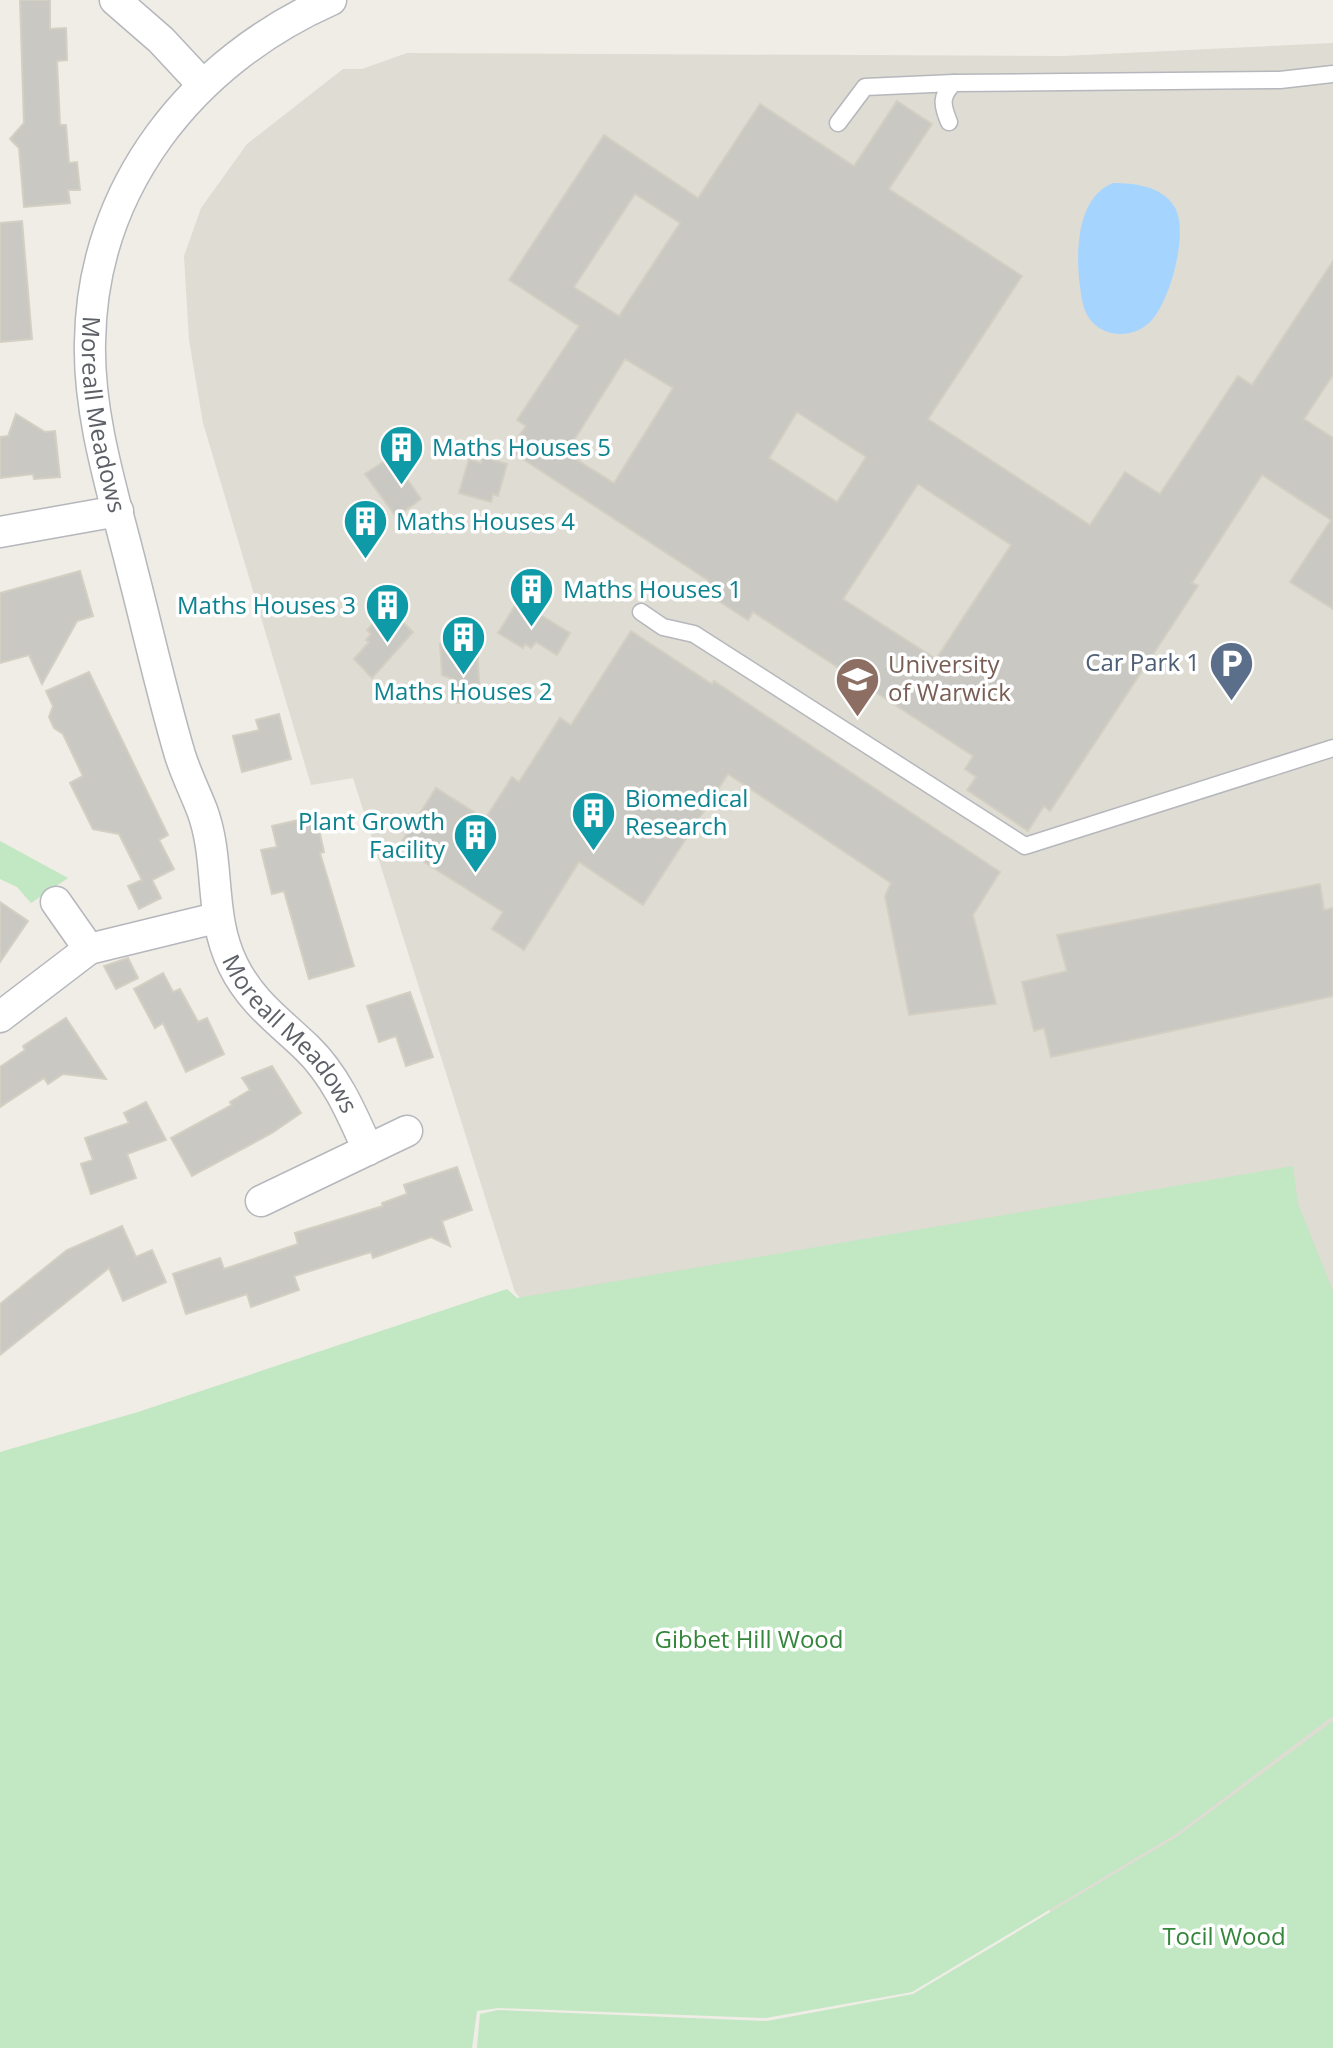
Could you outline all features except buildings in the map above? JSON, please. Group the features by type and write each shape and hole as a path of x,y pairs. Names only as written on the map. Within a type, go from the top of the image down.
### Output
{"street":[{"path":"115,0 161,40 202,84"},
{"name":"Moreall Meadows","path":"331,0 271,31 234,55 202,84 141,158 112,222 98,273 89,343 93,394 118,511 181,757 208,830 216,918 242,983 257,1003 309,1049 330,1076 368,1150"},
{"path":"0,532 118,511"},
{"path":"56,902 89,949"},
{"path":"0,1017 89,949 216,918"},
{"path":"261,1201 407,1131"}],"lane":[{"path":"838,123 865,87 954,83 1280,80 1333,74"},
{"path":"949,122 943,106 944,92 954,83"},
{"path":"641,612 663,627 694,634 1025,846 1333,748"}],"shaded area":[{"name":"University of Warwick","path":"1333,43 1333,2048 1168,2048 515,1292 353,778 311,785 203,423 189,340 184,256 201,208 247,144 343,69 362,69 407,53 1063,56"}],"green space":[{"path":"0,841 68,878 31,903 17,887 0,879"},
{"name":"Gibbet Hill Wood","path":"1293,1166 1298,1204 1333,1291 1333,1716 1176,1834 912,1992 766,2018 498,2008 477,2011 472,2048 0,2048 0,1452 138,1412 507,1289 517,1298"},
{"name":"Tocil Wood","path":"1333,1721 1333,2048 477,2048 480,2014 498,2010 767,2021 913,1994 1178,1836"}],"water":[{"path":"1113,183 1138,185 1155,190 1169,199 1178,217 1180,232 1176,266 1157,312 1141,329 1121,334 1102,329 1087,315 1078,254 1083,219 1090,203 1100,191"}],"place":[{"name":"Maths Houses 5","path":"401,487"},
{"name":"Maths Houses 4","path":"365,561"},
{"name":"Maths Houses 1","path":"532,629"},
{"name":"Maths Houses 3","path":"387,645"},
{"name":"Maths Houses 2","path":"463,677"},
{"name":"Car Park 1","path":"1231,702"},
{"name":"University of Warwick","path":"857,718"},
{"name":"Biomedical Research","path":"594,852"},
{"name":"Plant Growth Facility","path":"476,875"}]}
